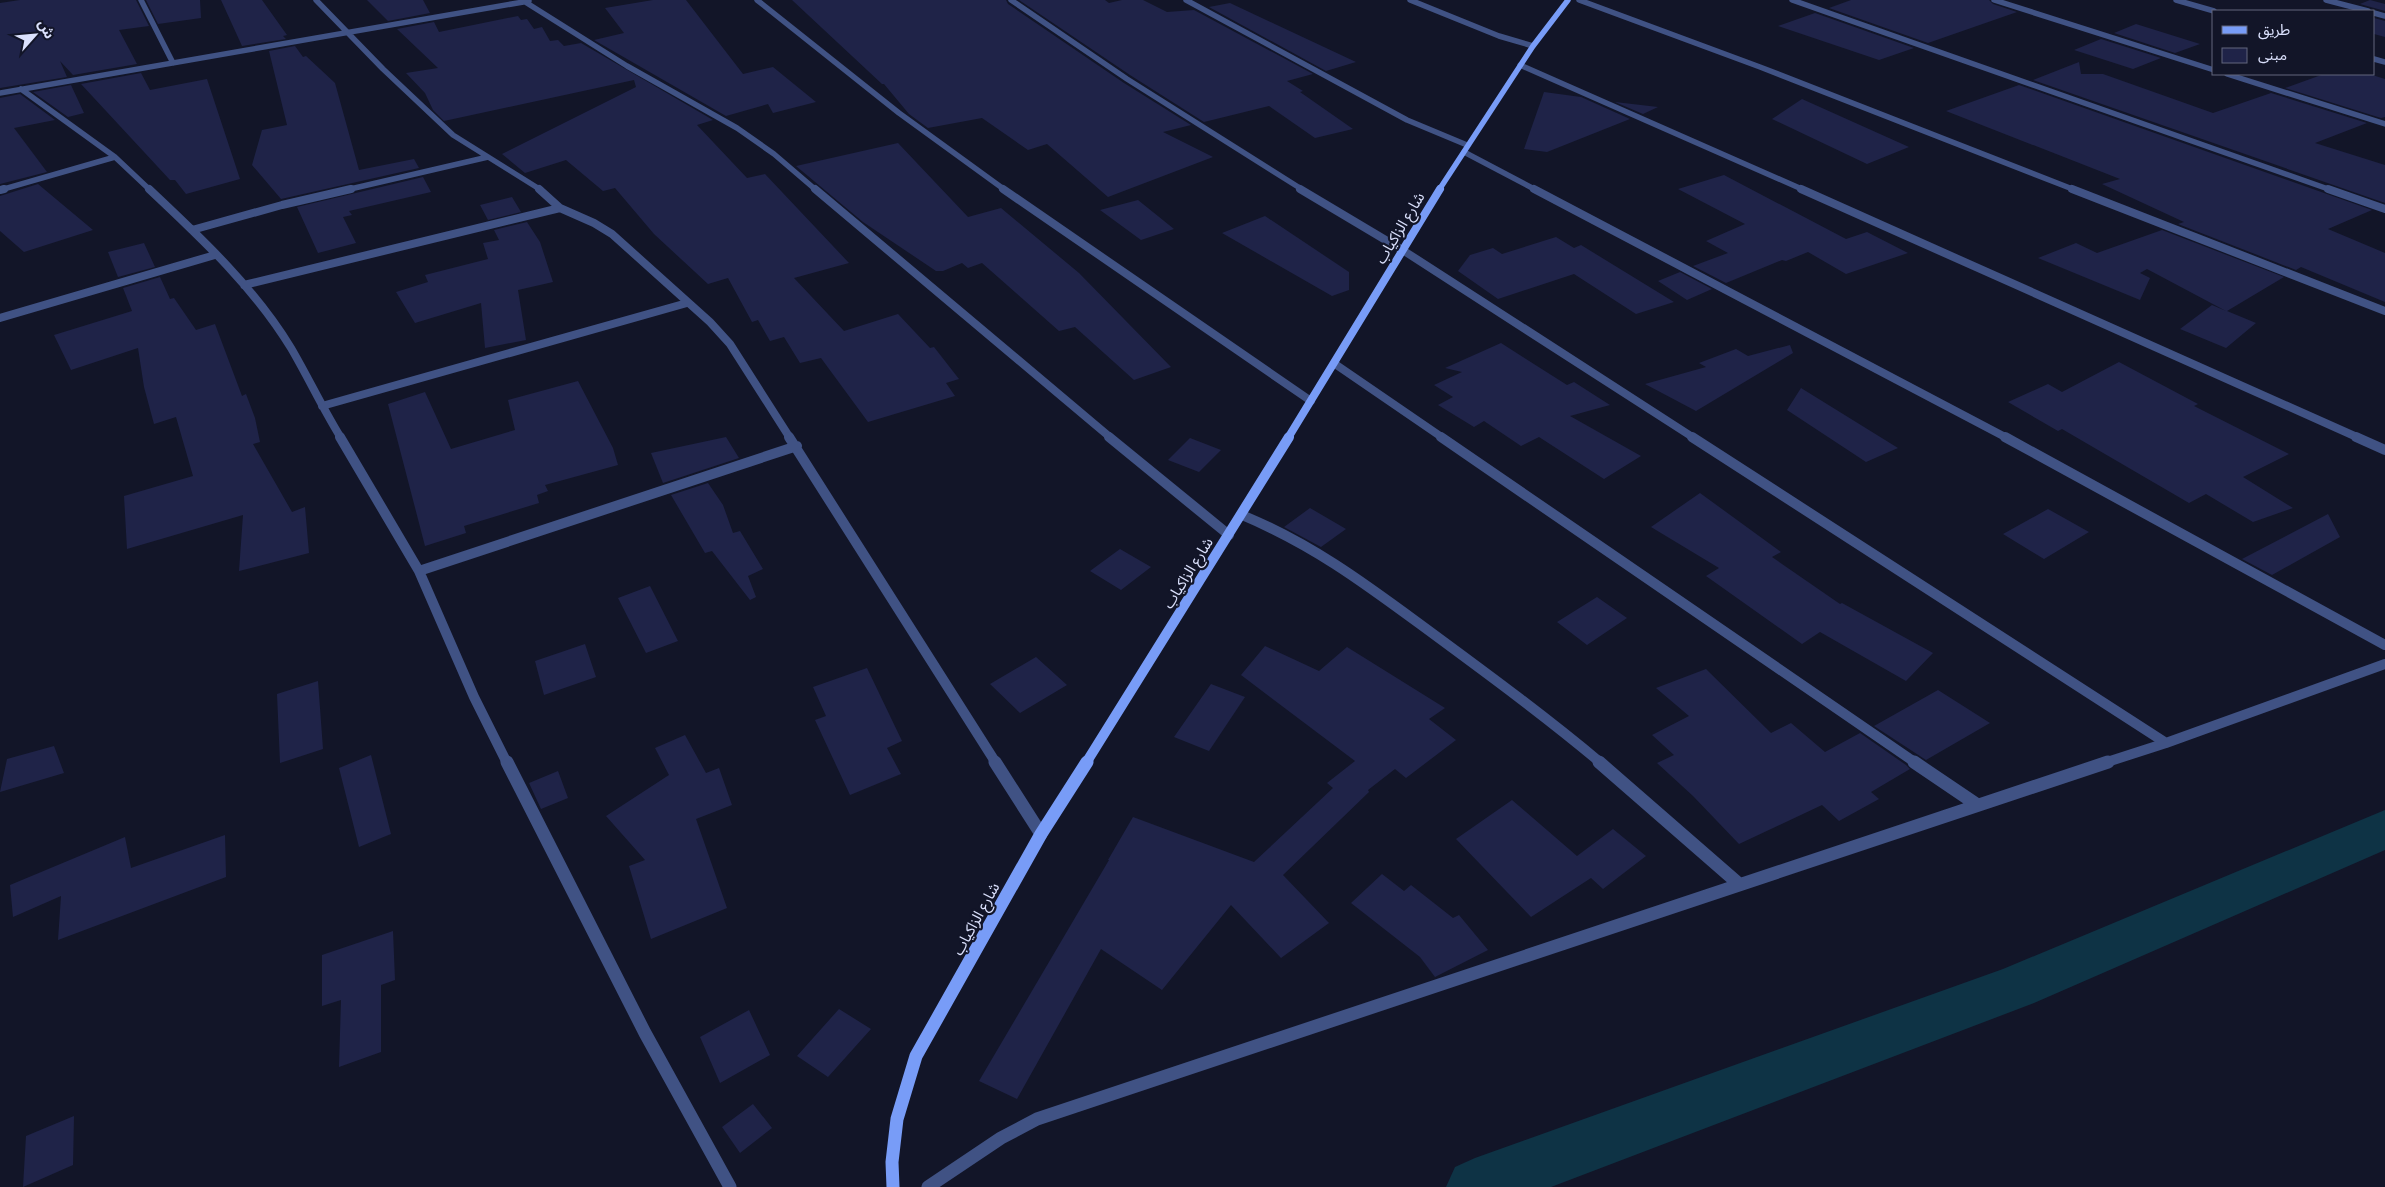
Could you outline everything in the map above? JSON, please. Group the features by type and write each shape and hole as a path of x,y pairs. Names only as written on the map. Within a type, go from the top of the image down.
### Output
{"street":[{"path":"140,0 174,63"},
{"path":"316,0 453,135 541,190 560,208 594,223 612,234 710,322 730,344 797,446 1041,834"},
{"path":"0,93 532,0"},
{"path":"757,0 803,39 934,140 1311,401"},
{"path":"1011,0 1127,79 1254,161 1404,251 2166,743"},
{"path":"1186,0 2056,464 2385,645"},
{"path":"1410,0 1499,36 1533,46"},
{"name":"شارع الزاكياب","path":"893,1187 892,1162 898,1119 916,1056 1041,834 1335,364 1466,148 1533,46 1568,0"},
{"path":"1579,0 1760,67 2385,311"},
{"path":"1792,0 2385,209"},
{"path":"1994,0 2212,69"},
{"path":"2176,0 2212,10"},
{"path":"2326,0 2364,10"},
{"path":"523,1 627,66 737,128 774,154 1035,376 1229,535"},
{"path":"1520,65 2047,296 2385,450"},
{"path":"2230,75 2385,124"},
{"path":"21,90 68,125 115,156 192,230 244,285 290,347 322,406 419,571 474,697 645,1033 730,1187"},
{"path":"0,190 115,156"},
{"path":"192,230 282,205 488,157"},
{"path":"244,285 560,208"},
{"path":"0,318 216,255"},
{"path":"322,406 688,303"},
{"path":"1335,364 1976,804"},
{"path":"419,571 797,446"},
{"path":"1242,514 1294,539 1327,558 1552,721 1678,827 1739,884"},
{"path":"928,1187 1001,1138 1038,1119 1976,804 2166,743 2385,664"}],"building":[{"path":"20,0 136,0 149,26 119,30 137,64 73,75 60,61 67,77 0,88 0,3"},
{"path":"146,0 200,0 201,18 158,24"},
{"path":"221,0 262,0 287,35 283,36 286,39 242,46"},
{"path":"367,0 423,0 430,13 388,21"},
{"path":"653,0 686,0 743,74 773,67 816,102 773,113 768,104 726,116 594,40 624,33 605,8"},
{"path":"792,0 1006,0 1008,4 1124,83 1191,125 1163,132 1213,157 1108,197 1047,144 1028,150 982,118 928,128 909,114 884,84"},
{"path":"1019,0 1105,0 1109,3 1122,0 1143,0 1167,12 1194,10 1313,74 1287,81 1353,129 1315,138 1269,106 1204,122 1130,75"},
{"path":"1851,0 1989,0 1993,4 2017,12 1928,43 1829,8"},
{"path":"2370,0 2385,4 2385,11 2360,4"},
{"path":"1230,3 1356,62 1326,71 1209,7"},
{"path":"1815,13 1914,48 1879,60 1778,26"},
{"path":"518,16 521,20 527,19 534,29 542,27 550,41 558,40 564,46 581,43 713,120 697,125 747,178 765,174 849,263 794,278 844,331 898,314 930,348 934,347 959,379 946,383 955,396 868,422 821,358 800,363 784,337 770,341 758,320 752,322 728,278 708,284 654,234 615,188 603,191 566,160 525,173 502,154 636,87 634,80 444,121 433,110 425,93 406,73 438,68 397,29 434,22 439,32"},
{"path":"2375,18 2385,21 2385,37 2375,34"},
{"path":"2136,24 2200,44 2175,53 2114,33"},
{"path":"2101,39 2161,58 2133,69 2074,50"},
{"path":"295,46 303,57 306,56 335,83 359,170 414,159 419,168 281,199 252,165 262,130 287,125 269,51"},
{"path":"2079,62 2081,74 2103,74 2213,113 2271,93 2367,123 2315,143 2385,165 2385,203 2033,80"},
{"path":"141,73 150,90 207,79 240,179 186,194 175,180 170,180 81,84"},
{"path":"2321,75 2372,75 2385,79 2385,117 2381,118 2285,88"},
{"path":"71,85 84,113 68,117 33,92"},
{"path":"2019,85 2372,210 2328,229 2385,253 2385,302 2301,267 2296,270 2178,224 2184,222 2102,184 2120,179 1946,111"},
{"path":"1544,92 1581,97 1630,119 1547,152 1524,149"},
{"path":"20,94 55,120 14,128 47,172 0,184 0,98"},
{"path":"1802,99 1909,147 1867,164 1772,119"},
{"path":"1615,102 1658,107 1643,114"},
{"path":"898,143 968,217 1001,208 1079,273 1171,367 1134,380 1075,327 1059,331 982,263 968,268 962,263 943,271 936,271 863,222 796,166"},
{"path":"1724,175 1846,239 1867,232 1908,253 1846,274 1808,252 1786,261 1782,260 1726,283 1693,266 1728,253 1706,241 1745,224 1678,189"},
{"path":"423,177 431,192 349,211 352,215 343,217 356,243 318,253 297,207"},
{"path":"38,184 93,230 24,252 0,231 0,196"},
{"path":"512,197 521,212 488,220 480,205"},
{"path":"1138,200 1174,229 1141,240 1100,210"},
{"path":"1265,216 1349,272 1349,290 1332,296 1222,233"},
{"path":"527,222 540,242 553,282 518,290 526,340 485,348 481,303 415,323 396,292 428,282 425,275 488,259 483,243 499,240 494,230"},
{"path":"2162,230 2284,277 2227,311 2256,323 2226,348 2180,329 2212,305 2226,311 2147,269 2140,273 2150,278 2140,300 2038,258 2076,243 2097,253"},
{"path":"1556,237 1574,248 1581,245 1674,302 1636,314 1574,274 1498,299 1458,271 1470,255 1493,248 1502,254"},
{"path":"144,243 155,267 118,277 108,252"},
{"path":"1680,272 1712,289 1687,300 1658,281"},
{"path":"160,277 170,299 174,298 196,330 215,324 242,396 246,394 255,418 260,442 253,444 292,512 305,507 309,553 239,571 243,515 127,549 124,496 193,476 176,417 154,424 144,387 138,348 71,370 54,335 132,311 123,288"},
{"path":"1501,343 1567,385 1574,382 1610,405 1570,416 1641,456 1604,479 1539,437 1521,446 1484,421 1474,427 1438,405 1453,397 1434,385 1462,372 1445,368"},
{"path":"1790,345 1793,353 1696,411 1645,384 1706,367 1699,363 1736,349 1748,356"},
{"path":"2119,362 2198,404 2194,406 2289,454 2243,477 2293,508 2253,522 2206,494 2189,503 2062,429 2058,431 2008,402 2048,384 2062,392"},
{"path":"578,381 613,448 618,465 545,485 548,491 537,495 539,503 464,526 466,533 425,546 388,404 425,392 451,449 515,430 508,400"},
{"path":"1801,388 1898,448 1866,462 1787,410"},
{"path":"726,437 739,458 663,483 651,453"},
{"path":"1190,438 1221,450 1199,472 1168,460"},
{"path":"708,483 723,505 733,533 740,531 763,569 748,576 756,597 750,600 712,551 705,553 671,495"},
{"path":"1700,493 1781,552 1772,557 1840,604 1842,603 1933,653 1906,681 1820,632 1802,644 1706,576 1719,568 1651,527"},
{"path":"1310,508 1346,529 1321,547 1284,527"},
{"path":"2048,509 2089,532 2044,559 2003,534"},
{"path":"2328,514 2340,537 2272,575 2242,559"},
{"path":"1120,549 1151,567 1121,590 1090,571"},
{"path":"650,586 678,641 646,653 618,598"},
{"path":"1597,597 1627,618 1587,645 1557,622"},
{"path":"585,644 596,677 544,695 535,661"},
{"path":"1265,646 1319,671 1347,647 1445,708 1429,719 1456,740 1406,778 1395,769 1368,790 1369,792 1283,875 1329,923 1281,958 1231,905 1162,990 1101,949 1017,1099 979,1081 1133,817 1254,862 1333,788 1327,783 1355,761 1241,675"},
{"path":"1036,657 1067,685 1020,713 990,684"},
{"path":"867,668 902,741 887,748 901,774 850,795 815,720 826,716 813,687"},
{"path":"1706,669 1771,733 1791,723 1825,752 1860,733 1910,769 1871,792 1879,799 1839,821 1822,805 1739,844 1693,796 1657,763 1674,755 1652,735 1689,716 1656,688"},
{"path":"318,681 323,749 280,763 277,694"},
{"path":"1211,684 1245,697 1209,751 1174,737"},
{"path":"1938,690 1990,723 1926,760 1874,726"},
{"path":"685,735 706,773 719,768 732,805 696,819 727,908 651,939 629,866 645,860 606,816 669,775 655,748"},
{"path":"54,746 64,773 0,792 7,759"},
{"path":"371,755 391,834 359,847 339,768"},
{"path":"558,771 568,798 541,809 529,783"},
{"path":"1512,800 1577,856 1613,829 1646,856 1603,889 1591,878 1531,917 1456,839"},
{"path":"225,835 226,877 58,940 61,896 13,917 10,885 125,837 131,868"},
{"path":"1382,874 1404,891 1411,885 1453,918 1459,915 1488,950 1435,977 1420,957 1351,903"},
{"path":"393,931 395,980 381,985 381,1052 339,1067 341,1000 322,1006 322,955"},
{"path":"839,1009 871,1029 828,1077 797,1056"},
{"path":"749,1010 770,1055 720,1083 700,1037"},
{"path":"753,1104 772,1128 740,1153 722,1127"},
{"path":"74,1116 73,1165 23,1187 26,1136"}],"waterway":[{"path":"1475,1187 2016,987 2385,829"}]}
